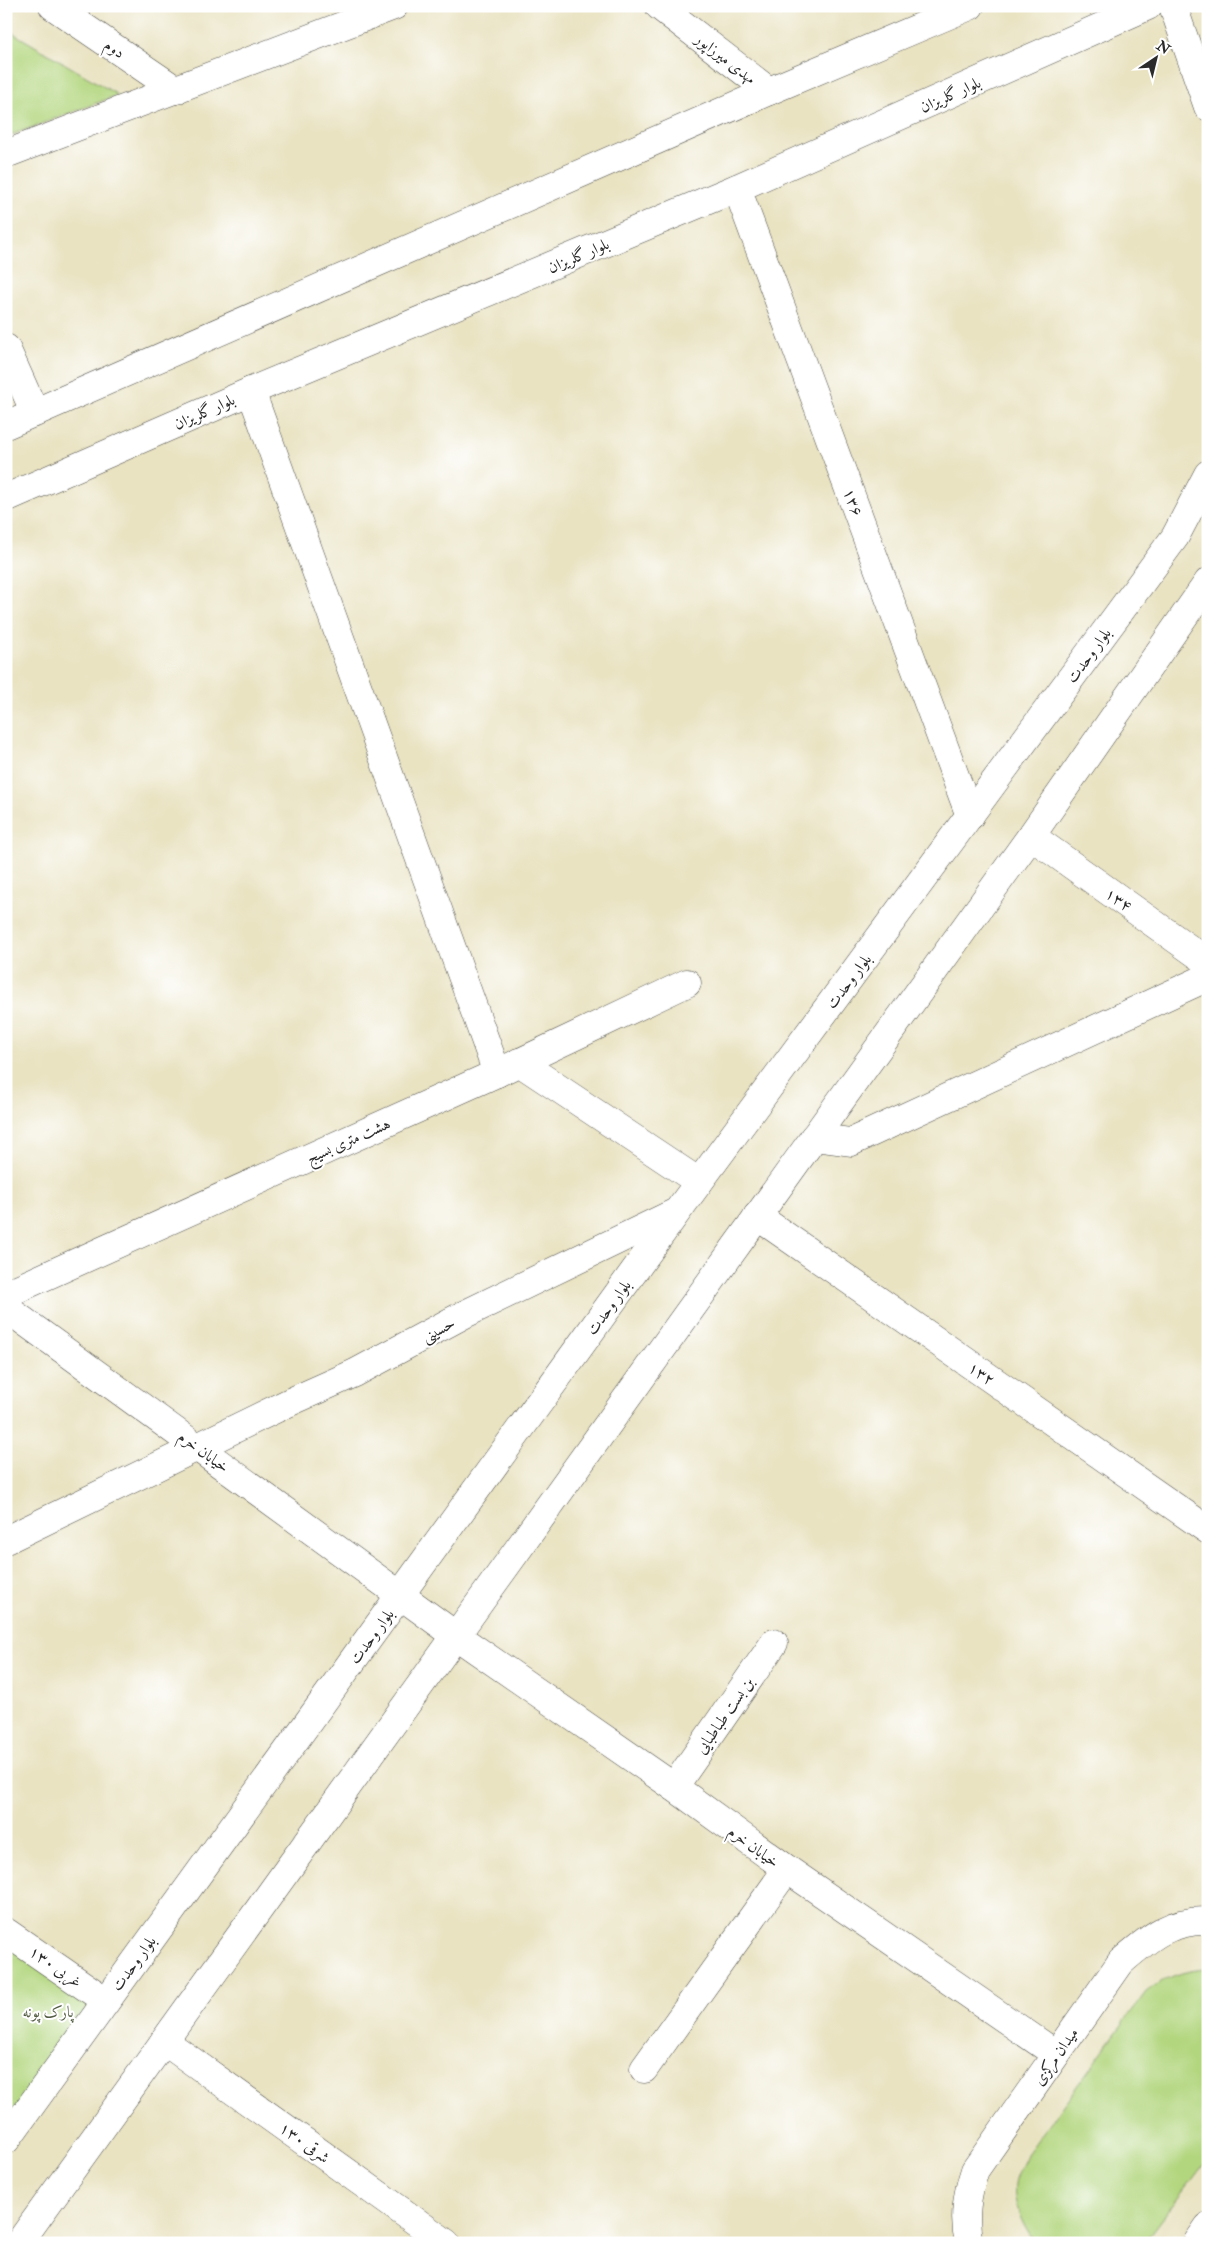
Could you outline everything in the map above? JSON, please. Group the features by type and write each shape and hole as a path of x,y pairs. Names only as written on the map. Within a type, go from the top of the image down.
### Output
{"street":[{"name":"دوم","path":"53,6 176,90"},
{"path":"6,154 394,6"},
{"name":"مهدی میرزاپور","path":"659,6 769,91"},
{"path":"6,425 769,91 970,6"},
{"name":"بلوار گلریزان","path":"6,498 251,391 737,188 1148,6"},
{"path":"1173,6 1208,107"},
{"name":"۱۳۶","path":"737,188 970,816"},
{"path":"6,348 35,413"},
{"path":"251,391 508,1068 699,1182"},
{"name":"بلوار وحدت","path":"6,2140 677,1212 1175,537 1208,474"},
{"path":"18,2243 1031,836 1208,582"},
{"name":"۱۳۴","path":"1031,836 1208,962"},
{"path":"814,1137 851,1142 1208,977"},
{"name":"هشت متری بسیج","path":"6,1294 508,1068 687,983"},
{"name":"حسینی","path":"6,1540 199,1448 290,1402 355,1373 463,1315 677,1212"},
{"name":"۱۳۲","path":"756,1216 1208,1530"},
{"name":"خیابان خرم","path":"6,1308 455,1635 674,1787 787,1869 1056,2054"},
{"name":"بن بست طباطبایی","path":"674,1787 774,1642"},
{"path":"644,2069 787,1869"},
{"name":"میدان مرکزی","path":"968,2242 965,2216 968,2193 975,2170 1121,1962 1152,1935 1202,1917"},
{"name":"۱۳۰ غربی","path":"6,1932 106,2001"},
{"name":"۱۳۰ شرقی","path":"164,2040 446,2243"},
{"path":"1197,2243 1208,2227"}],"green space":[{"path":"6,29 118,95 6,137"},
{"name":"پارک پونه","path":"6,1932 106,2001 6,2140"},
{"path":"1208,1969 1208,2159 1144,2243 1036,2243 1023,2223 1015,2199 1018,2172 1027,2154 1146,1992 1160,1982 1175,1975"}]}
